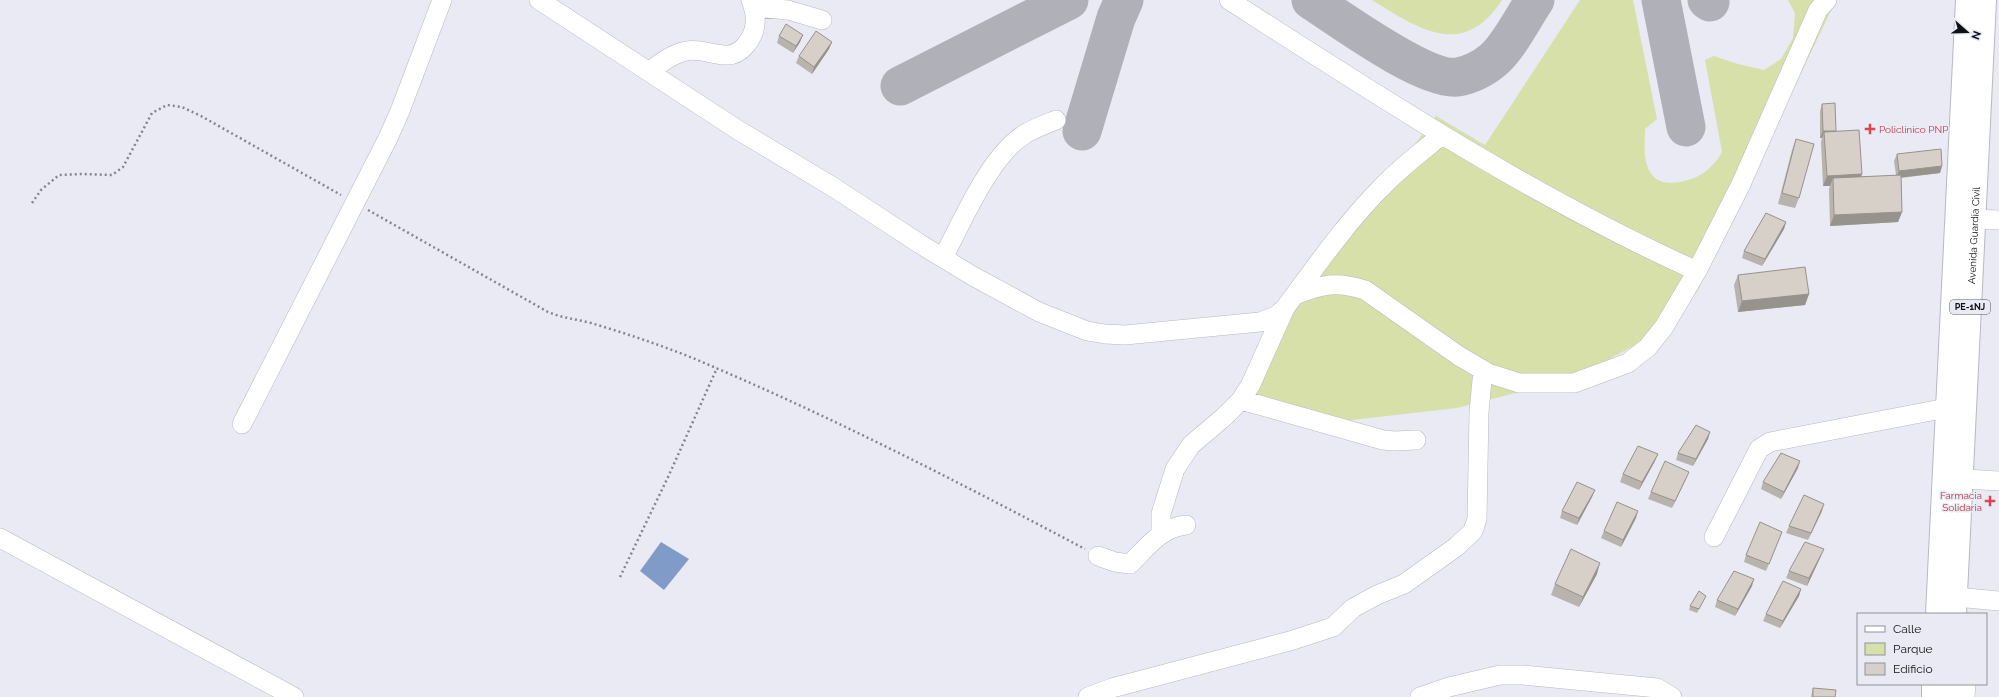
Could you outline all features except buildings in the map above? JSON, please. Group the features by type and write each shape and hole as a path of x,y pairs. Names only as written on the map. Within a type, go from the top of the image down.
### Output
{"main road":[{"name":"Avenida Guardia Civil","path":"1956,406 1974,219 1972,88 1968,0"},
{"name":"Avenida Guardia Civil","path":"1937,613 1953,478 1972,88 1985,0"},
{"name":"Avenida Guardia Civil","path":"1953,478 1963,606"}],"street":[{"path":"242,424 400,112 442,0"},
{"path":"539,0 738,130 833,187 943,258 1039,312 1087,331 1106,334 1125,335 1260,322 1276,316 1290,301 1338,235 1377,191 1404,165 1442,135"},
{"path":"1228,0 1442,135 1627,239 1697,271"},
{"path":"649,72 665,60 686,51 696,50 727,55 738,53 750,40 755,25 752,3 788,10 822,20"},
{"path":"1161,534 1161,514 1175,469 1191,445 1224,417 1241,400 1251,384 1290,301 1328,284 1347,284 1365,290 1459,356 1483,370 1519,384 1574,383 1628,363 1648,347 1664,327 1697,271 1742,184 1821,3"},
{"path":"943,258 986,177 999,159 1024,134 1056,120"},
{"path":"1974,219 1999,220"},
{"path":"1088,697 1112,688 1290,641 1333,627 1354,608 1377,595 1404,584 1456,547 1473,531 1477,520 1479,412 1483,370"},
{"path":"1241,400 1383,440 1416,440"},
{"path":"1714,536 1759,450 1770,442 1956,406"},
{"path":"1953,478 1999,481"},
{"path":"1098,556 1115,562 1130,564 1161,534 1175,526 1186,525"},
{"path":"0,538 294,697"},
{"path":"1963,606 1999,601"},
{"path":"1420,697 1449,692 1500,675 1523,674 1657,688 1672,697"}],"path":[{"path":"32,203 41,190 59,175 112,175 124,167 152,113 167,105 182,107 201,116 559,317 590,323 672,350 717,368 973,489 1098,556"},
{"path":"620,578 669,475 717,368"}],"green space":[{"path":"1372,0 1502,0 1487,18 1472,29 1456,34 1440,33 1424,29 1389,11"},
{"path":"1580,0 1633,0 1657,119 1645,129 1647,165 1649,171 1658,180 1671,183 1686,181 1705,172 1719,158 1722,152 1705,60 1714,56 1738,64 1764,70 1781,59 1793,38 1795,13 1788,0 1836,0 1697,292 1637,344 1574,378 1457,408 1326,423 1247,401 1287,314 1436,116 1485,145"}],"water":[{"path":"661,542 689,559 664,590 640,571"}],"taxiway":[{"path":"900,86 1069,0"},
{"path":"1082,131 1116,18 1124,0"},
{"path":"1311,0 1383,48 1405,60 1426,70 1444,76 1458,77 1472,73 1499,55 1535,0"},
{"path":"1661,0 1686,127"}],"place":[{"name":"Policlinico PNP","path":"1870,129"},
{"name":"Farmacia Solidaria","path":"1990,501"}]}
